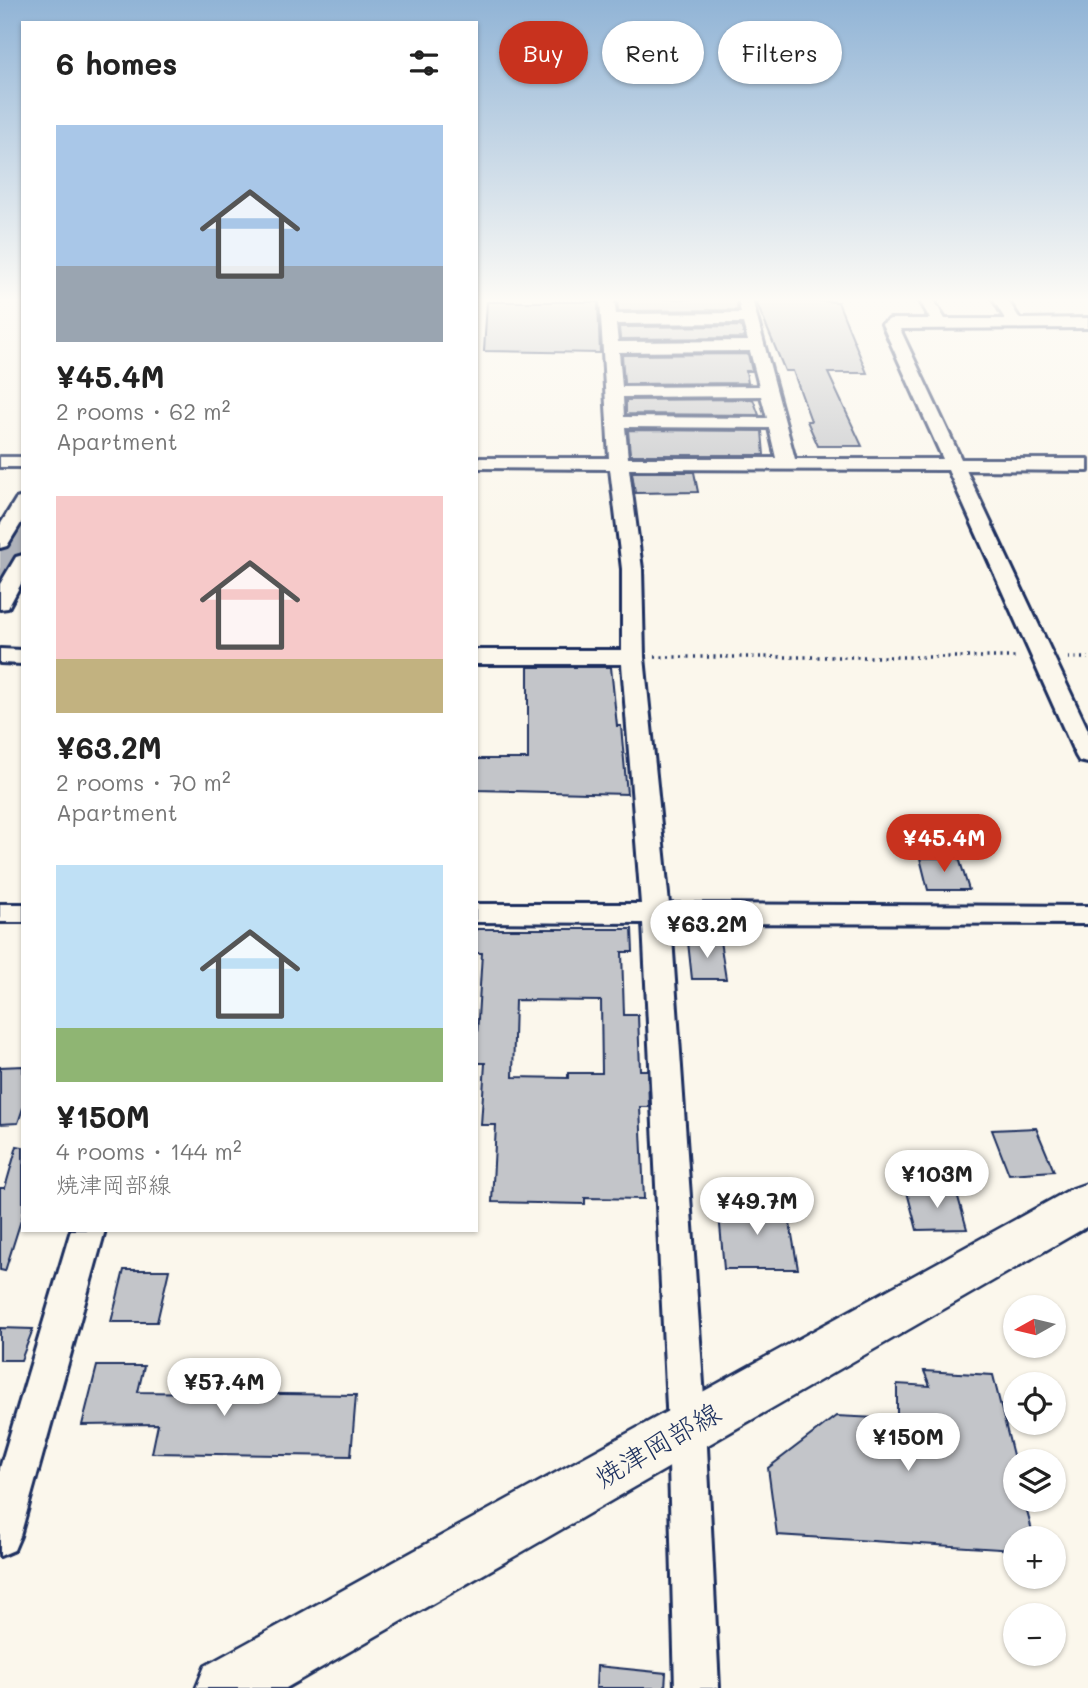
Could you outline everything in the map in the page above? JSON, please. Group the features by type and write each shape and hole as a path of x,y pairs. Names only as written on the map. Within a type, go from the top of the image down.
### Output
{"main road":[{"name":"焼津岡部線","path":"228,1688 1088,1203"}],"street":[{"path":"613,378 632,569 633,657 656,913 687,1427 696,1688"},
{"path":"765,378 787,464"},
{"path":"914,378 1088,756"},
{"path":"614,392 688,380 769,391"},
{"path":"616,422 777,423"},
{"path":"0,462 21,462"},
{"path":"478,463 1088,465"},
{"path":"0,542 21,506"},
{"path":"0,603 21,565"},
{"path":"0,656 21,657"},
{"path":"478,657 633,657"},
{"path":"0,913 21,913"},
{"path":"478,913 1088,915"},
{"path":"0,1536 87,1232"}],"path":[{"path":"633,657 1023,657"},
{"path":"1062,657 1088,658"}],"building":[{"path":"624,378 747,378 748,383 624,384"},
{"path":"795,378 830,378 862,446 818,446 807,421 811,421"},
{"path":"753,399 759,415 626,414 626,400"},
{"path":"628,430 762,431 764,455 630,455"},
{"path":"632,472 694,472 698,492 635,493"},
{"path":"528,667 611,667 617,726 621,726 627,794 478,790 478,759 528,759"},
{"path":"920,858 959,858 969,890 928,890"},
{"path":"478,929 632,929 633,952 622,952 624,1015 638,1015 640,1070 648,1070 649,1107 640,1107 644,1199 585,1198 585,1204 492,1202 496,1125 481,1125 485,1063 478,1063 482,953 478,953","holes":["515,1000 601,1001 602,1073 568,1073 568,1078 513,1077"]},
{"path":"720,941 726,979 692,979 688,942"},
{"path":"21,1066 21,1114 18,1123 0,1124 0,1067"},
{"path":"1036,1128 1054,1171 1009,1174 992,1130"},
{"path":"17,1146 21,1147 21,1220 5,1271 0,1270 0,1188 5,1188"},
{"path":"956,1190 967,1229 917,1230 907,1192"},
{"path":"718,1203 787,1206 798,1269 724,1269"},
{"path":"124,1270 169,1270 157,1322 111,1322"},
{"path":"0,1328 33,1329 21,1360 0,1360"},
{"path":"97,1366 144,1366 138,1392 356,1395 351,1456 152,1453 158,1424 82,1425"},
{"path":"924,1371 993,1375 1003,1415 1003,1435 1008,1435 1012,1449 1003,1449 1003,1512 1027,1512 1031,1526 1003,1526 1003,1549 777,1535 768,1468 836,1416 897,1419 897,1384 930,1386"},
{"path":"597,1666 666,1673 665,1688 596,1688"}],"waterway":[{"path":"0,566 21,529"}]}
